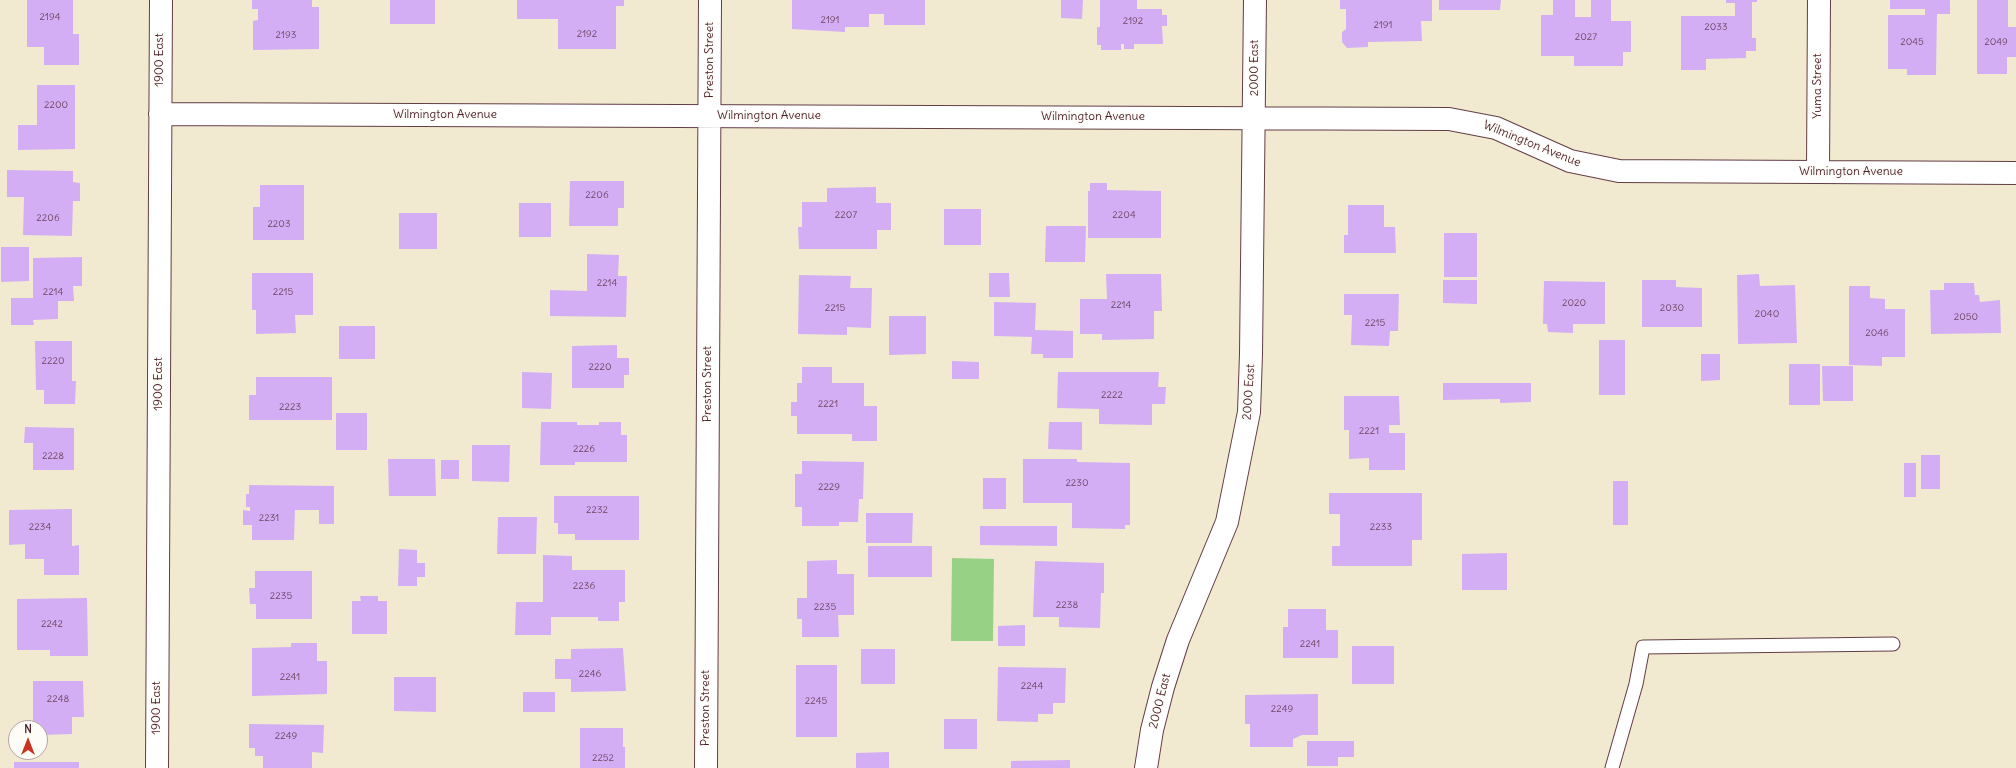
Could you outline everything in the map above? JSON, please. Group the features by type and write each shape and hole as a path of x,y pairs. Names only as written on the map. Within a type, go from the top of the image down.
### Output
{"street":[{"name":"1900 East","path":"157,768 161,0"},
{"name":"Preston Street","path":"706,768 710,0"},
{"name":"2000 East","path":"1146,768 1152,730 1163,686 1178,640 1227,522 1249,412 1255,118 1255,0"},
{"name":"Yuma Street","path":"1818,172 1819,0"},
{"name":"Wilmington Avenue","path":"160,114 1449,118 1496,128 1556,156 1601,168 1631,171 2016,172"}],"lane":[{"path":"1612,768 1636,684 1643,647 1893,644"}],"green space":[{"path":"952,558 994,559 993,641 951,641"}],"building":[{"path":"27,0 73,0 73,34 79,34 79,65 44,65 44,47 27,47"},
{"path":"252,0 312,0 312,7 319,7 319,49 253,50 253,21 258,20 258,9 252,9"},
{"path":"390,0 435,0 435,24 390,24"},
{"path":"517,0 624,0 624,6 616,6 616,49 558,49 558,19 517,19"},
{"path":"792,0 925,0 925,25 884,25 884,14 869,14 869,27 845,27 845,32 792,29"},
{"path":"1061,0 1083,0 1082,19 1061,18"},
{"path":"1100,0 1137,0 1137,9 1162,9 1162,15 1167,15 1167,26 1162,26 1163,44 1134,44 1134,49 1124,49 1124,44 1121,44 1121,50 1101,50 1101,45 1097,45 1097,27 1100,27"},
{"path":"1340,0 1432,0 1432,21 1421,21 1422,41 1368,42 1368,47 1347,48 1342,42 1342,32 1346,29 1346,9 1340,9"},
{"path":"1439,0 1501,0 1500,10 1439,10"},
{"path":"1553,0 1575,0 1575,17 1591,17 1591,0 1611,0 1611,21 1631,21 1631,52 1623,52 1623,66 1574,66 1574,56 1541,56 1541,15 1553,15"},
{"path":"1726,0 1757,0 1757,2 1752,2 1752,38 1756,38 1756,51 1746,51 1746,58 1706,59 1706,70 1681,70 1681,16 1735,16 1735,3 1726,3"},
{"path":"1890,0 1950,0 1950,14 1937,14 1936,75 1907,75 1907,69 1888,69 1888,15 1925,15 1925,9 1890,9"},
{"path":"1977,0 2008,0 2008,27 2016,27 2016,57 2007,57 2007,74 1977,74"},
{"path":"37,85 75,85 75,149 18,150 18,125 37,125"},
{"path":"7,170 73,171 73,182 80,183 80,201 73,201 72,236 23,235 24,197 7,197"},
{"path":"570,181 624,181 624,208 618,208 618,226 569,226"},
{"path":"1090,183 1107,183 1107,190 1161,191 1161,238 1088,238 1088,191 1090,191"},
{"path":"260,185 304,185 304,240 253,240 253,207 260,207"},
{"path":"876,187 876,203 891,203 891,230 877,230 877,249 799,249 798,227 802,227 802,202 827,202 827,188"},
{"path":"519,203 551,203 551,237 519,237"},
{"path":"1348,205 1384,205 1384,227 1395,227 1396,253 1344,253 1344,235 1348,235"},
{"path":"944,209 981,209 981,245 944,245"},
{"path":"399,213 437,213 437,249 399,249"},
{"path":"1046,226 1086,226 1085,262 1045,262"},
{"path":"1444,233 1477,233 1477,277 1444,277"},
{"path":"1,247 29,247 29,281 1,282"},
{"path":"587,254 619,255 618,276 627,276 626,317 550,316 550,290 587,291"},
{"path":"82,257 82,286 73,286 74,301 58,301 58,319 33,320 34,325 11,325 11,298 33,298 33,258"},
{"path":"252,273 313,273 313,315 295,315 296,333 256,334 256,310 252,310"},
{"path":"989,273 1009,273 1010,297 989,297"},
{"path":"1106,274 1161,274 1162,311 1154,311 1154,339 1102,340 1102,334 1080,334 1080,299 1107,299"},
{"path":"1759,274 1760,286 1795,285 1797,343 1738,344 1737,275"},
{"path":"799,275 851,276 850,288 872,288 871,328 847,327 847,335 798,334"},
{"path":"1443,280 1477,280 1477,304 1443,303"},
{"path":"1642,280 1676,280 1676,287 1702,288 1702,327 1642,327"},
{"path":"1544,281 1605,282 1605,324 1573,324 1573,333 1548,332 1547,324 1543,324"},
{"path":"1944,283 1974,283 1975,295 1979,295 1980,302 2000,300 2001,333 1931,334 1930,290 1944,290"},
{"path":"1849,286 1870,286 1870,298 1885,299 1885,309 1905,309 1905,357 1882,357 1882,366 1849,365"},
{"path":"1344,294 1399,294 1398,331 1390,331 1389,346 1351,345 1352,315 1344,315"},
{"path":"994,302 1036,303 1035,330 1073,331 1073,358 1043,358 1043,354 1031,354 1032,337 994,336"},
{"path":"889,316 926,316 926,354 889,355"},
{"path":"339,326 375,326 375,359 339,359"},
{"path":"1599,340 1625,340 1625,395 1599,395"},
{"path":"35,341 72,341 72,381 76,381 75,404 44,404 44,390 36,390"},
{"path":"617,345 617,358 629,358 629,375 624,375 624,388 572,388 572,346"},
{"path":"1701,354 1720,354 1720,380 1701,381"},
{"path":"952,361 979,362 979,379 952,379"},
{"path":"1789,364 1820,364 1820,405 1789,405"},
{"path":"1822,366 1853,366 1853,401 1823,401"},
{"path":"802,367 832,367 832,383 864,383 864,406 877,406 877,441 852,441 852,434 797,434 797,416 791,416 791,402 797,402 797,383 802,383"},
{"path":"522,372 552,373 551,409 522,408"},
{"path":"1058,372 1159,372 1158,387 1166,387 1165,404 1152,404 1152,425 1099,424 1099,409 1057,408"},
{"path":"256,377 332,377 332,420 249,420 249,395 256,395"},
{"path":"1443,383 1531,383 1531,402 1500,403 1500,399 1443,400"},
{"path":"1344,396 1399,396 1400,425 1389,425 1389,433 1405,433 1405,470 1369,470 1369,458 1349,459 1349,430 1344,430"},
{"path":"336,413 367,413 367,450 336,450"},
{"path":"541,422 577,422 577,425 599,425 599,422 621,422 621,435 627,435 627,462 575,462 575,465 540,465"},
{"path":"1049,422 1082,422 1082,450 1048,449"},
{"path":"25,427 74,428 74,470 33,470 33,443 24,443"},
{"path":"472,445 510,445 509,482 472,481"},
{"path":"1921,455 1940,455 1940,489 1921,489"},
{"path":"388,459 435,459 436,496 389,496"},
{"path":"1023,459 1077,459 1077,462 1130,463 1130,525 1125,525 1125,529 1072,528 1072,503 1023,503"},
{"path":"441,460 459,460 459,479 441,479"},
{"path":"802,461 864,462 863,499 859,499 858,522 839,522 839,526 802,526 802,507 795,507 795,474 802,474"},
{"path":"1904,463 1916,463 1916,497 1904,497"},
{"path":"983,478 1006,478 1006,509 983,509"},
{"path":"1613,481 1628,481 1628,525 1613,525"},
{"path":"249,485 334,486 334,524 319,524 319,510 295,510 294,540 252,540 252,525 243,525 243,510 250,511 250,507 246,507 246,494 249,494"},
{"path":"1329,493 1422,493 1422,540 1412,540 1412,566 1332,566 1332,546 1340,546 1340,514 1329,514"},
{"path":"554,496 639,496 639,540 575,540 575,534 558,534 558,523 554,523"},
{"path":"72,509 72,546 79,545 79,575 44,575 44,559 25,559 25,544 9,545 9,510"},
{"path":"866,513 913,513 912,543 866,543"},
{"path":"498,517 537,517 536,554 497,554"},
{"path":"980,526 1057,526 1057,546 980,545"},
{"path":"868,546 932,546 932,577 868,577"},
{"path":"399,549 417,550 417,563 425,563 425,577 417,577 417,586 398,586"},
{"path":"1507,553 1507,590 1462,590 1462,554"},
{"path":"543,555 572,556 572,570 625,570 625,602 619,602 619,621 598,621 598,617 551,617 551,635 515,635 516,602 543,602"},
{"path":"837,560 837,574 854,574 854,615 838,615 839,637 802,637 802,619 797,619 797,598 807,598 807,561"},
{"path":"1035,561 1104,563 1104,593 1101,593 1100,628 1059,627 1059,617 1033,617"},
{"path":"255,571 312,571 312,619 256,619 256,604 250,604 249,588 255,588"},
{"path":"360,596 378,596 378,601 387,601 387,634 352,634 352,601 361,601"},
{"path":"87,598 88,656 50,656 50,650 17,650 17,599"},
{"path":"1288,609 1326,609 1326,630 1338,630 1338,658 1283,658 1283,627 1288,627"},
{"path":"1025,625 1025,646 998,646 998,626"},
{"path":"291,643 317,643 317,661 327,661 327,694 252,696 252,648 291,647"},
{"path":"1352,646 1394,646 1394,684 1352,684"},
{"path":"623,648 626,691 571,692 571,679 555,679 555,659 571,659 571,649"},
{"path":"861,649 895,649 895,684 861,684"},
{"path":"796,665 837,665 837,737 796,737"},
{"path":"998,667 1066,668 1065,703 1053,703 1053,714 1038,714 1038,722 997,721"},
{"path":"394,677 436,677 436,712 394,711"},
{"path":"33,681 83,681 84,717 72,717 72,734 48,735 48,720 33,720"},
{"path":"523,692 555,692 555,712 523,712"},
{"path":"1318,694 1318,735 1302,735 1293,739 1293,747 1250,747 1250,724 1245,724 1245,695"},
{"path":"944,719 977,719 977,749 944,749"},
{"path":"249,724 324,725 323,753 312,752 312,768 263,768 263,756 255,756 255,748 249,748"},
{"path":"580,728 623,728 625,768 580,768"},
{"path":"1307,741 1354,741 1354,757 1338,757 1338,766 1307,766"},
{"path":"889,752 889,768 856,768 856,753"},
{"path":"1070,760 1070,768 1011,768 1011,761"},
{"path":"14,762 79,762 79,768 14,768"}]}
